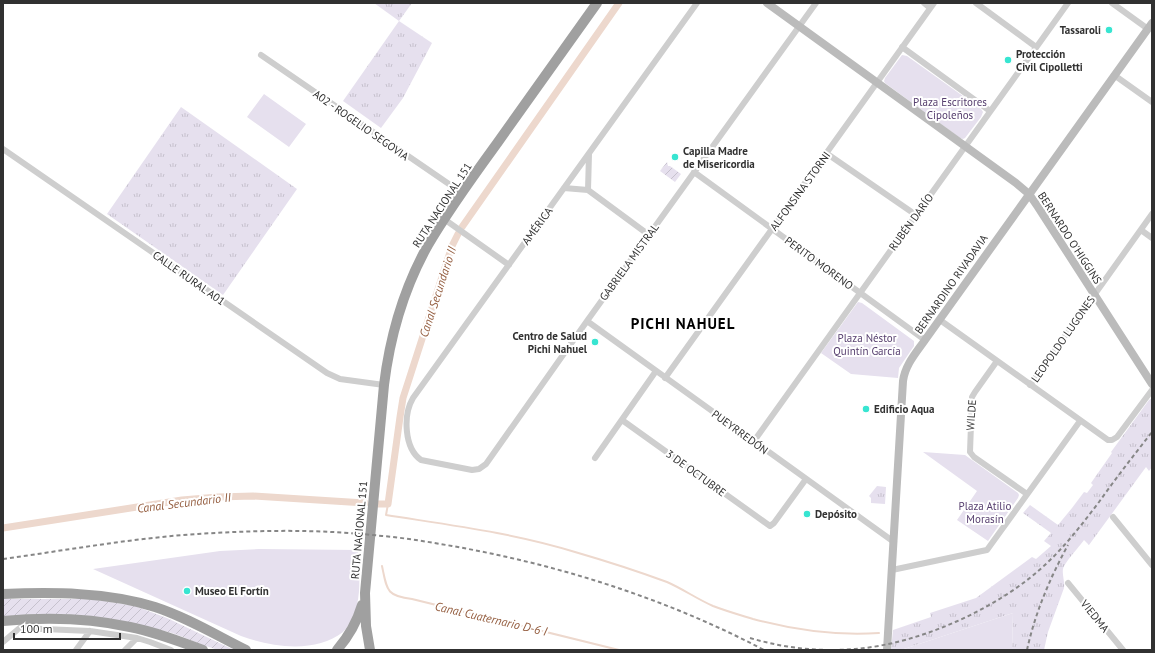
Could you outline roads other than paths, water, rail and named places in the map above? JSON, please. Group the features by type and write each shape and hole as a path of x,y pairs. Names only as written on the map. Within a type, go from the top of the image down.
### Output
{"highway":[{"name":"RUTA NACIONAL 151","path":"370,650 366,626 365,593 384,385 392,337 405,294 422,257 444,219 596,3"},
{"name":"RUTA NACIONAL 151","path":"337,650 348,637 355,625 365,593"},
{"path":"3,594 70,594 106,597 136,602 155,607 182,618 246,650"},
{"path":"3,621 31,619 80,620 115,624 132,627 167,637 203,650"}],"main road":[{"name":"BERNARDO O'HIGGINS","path":"767,3 1016,183 1029,194 1152,384"},
{"name":"BERNARDINO RIVADAVIA","path":"887,650 904,376 907,366 1150,26"}],"street":[{"name":"AMÉRICA","path":"417,458 410,448 407,436 408,414 411,401 697,3"},
{"name":"GABRIELA MISTRAL","path":"417,458 423,461 472,470 479,469 487,463 587,321 816,3"},
{"path":"924,3 932,5"},
{"path":"976,3 1036,47"},
{"name":"RUBÉN DARÍO","path":"754,441 1068,3"},
{"path":"1112,3 1150,26"},
{"name":"ALFONSINA STORNI","path":"666,378 932,5"},
{"path":"902,48 990,111"},
{"name":"A02 - ROGELIO SEGOVIA","path":"261,55 462,194"},
{"path":"1114,75 1152,102"},
{"name":"CALLE RURAL A01","path":"3,149 327,373 340,379 384,385"},
{"path":"826,153 916,215"},
{"path":"588,190 589,154"},
{"name":"PERITO MORENO","path":"694,172 925,340"},
{"path":"564,188 588,190 649,235"},
{"name":"LEOPOLDO LUGONES","path":"1030,385 1152,214"},
{"path":"444,219 508,265"},
{"path":"1141,230 1152,238"},
{"path":"940,320 1105,439 1111,440 1117,437 1152,390"},
{"name":"PUEYRREDÓN","path":"587,321 894,542"},
{"name":"WILDE","path":"997,361 974,392 972,397 970,449 975,458 1027,494"},
{"path":"595,458 656,371"},
{"name":"3 DE OCTUBRE","path":"622,420 771,526 774,524 806,479"},
{"path":"892,570 987,550 1080,421"},
{"path":"1113,517 1152,564"},
{"name":"VIEDMA","path":"1068,583 1123,650"},
{"path":"3,642 31,619"},
{"path":"20,628 90,631 137,638 171,650"},
{"path":"76,650 90,631"},
{"path":"125,650 137,638"}],"waterway":[{"name":"Canal Secundario II","path":"462,227 619,3"},
{"name":"Canal Secundario II","path":"377,504 388,504 403,398 452,246 458,234"},
{"name":"Canal Secundario II","path":"3,528 182,500 218,497 253,496 365,503"},
{"path":"388,504 386,515 481,530 552,545 667,582 713,606 753,619 800,629 831,633 879,633"},
{"name":"Canal Cuaternario D-6 I","path":"382,566 387,586 392,594 397,596 619,650"}],"railway":[{"path":"750,638 789,647 828,650 880,646 906,640 933,631 984,608 1008,594 1055,555 1081,525 1152,432"},
{"path":"3,559 149,538 221,533 313,531 400,538 492,554 573,574 612,586 690,615 764,650"},
{"path":"1027,650 1034,623 1044,596 1068,545"}],"place":[{"name":"Tassaroli","path":"1109,30"},
{"name":"Protección Civil Cipolletti","path":"1008,60"},
{"name":"Capilla Madre de Misericordia","path":"675,157"},
{"name":"Centro de Salud Pichi Nahuel","path":"595,342"},
{"name":"Edificio Aqua","path":"866,409"},
{"name":"Depósito","path":"807,514"},
{"name":"Museo El Fortín","path":"187,591"}],"district":[{"name":"PICHI NAHUEL","path":"683,324"}],"park label":[{"name":"Plaza Escritores Cipoleños","path":"950,108"},
{"name":"Plaza Néstor Quintín García","path":"867,344"},
{"name":"Plaza Atilio Morasín","path":"985,512"}]}
